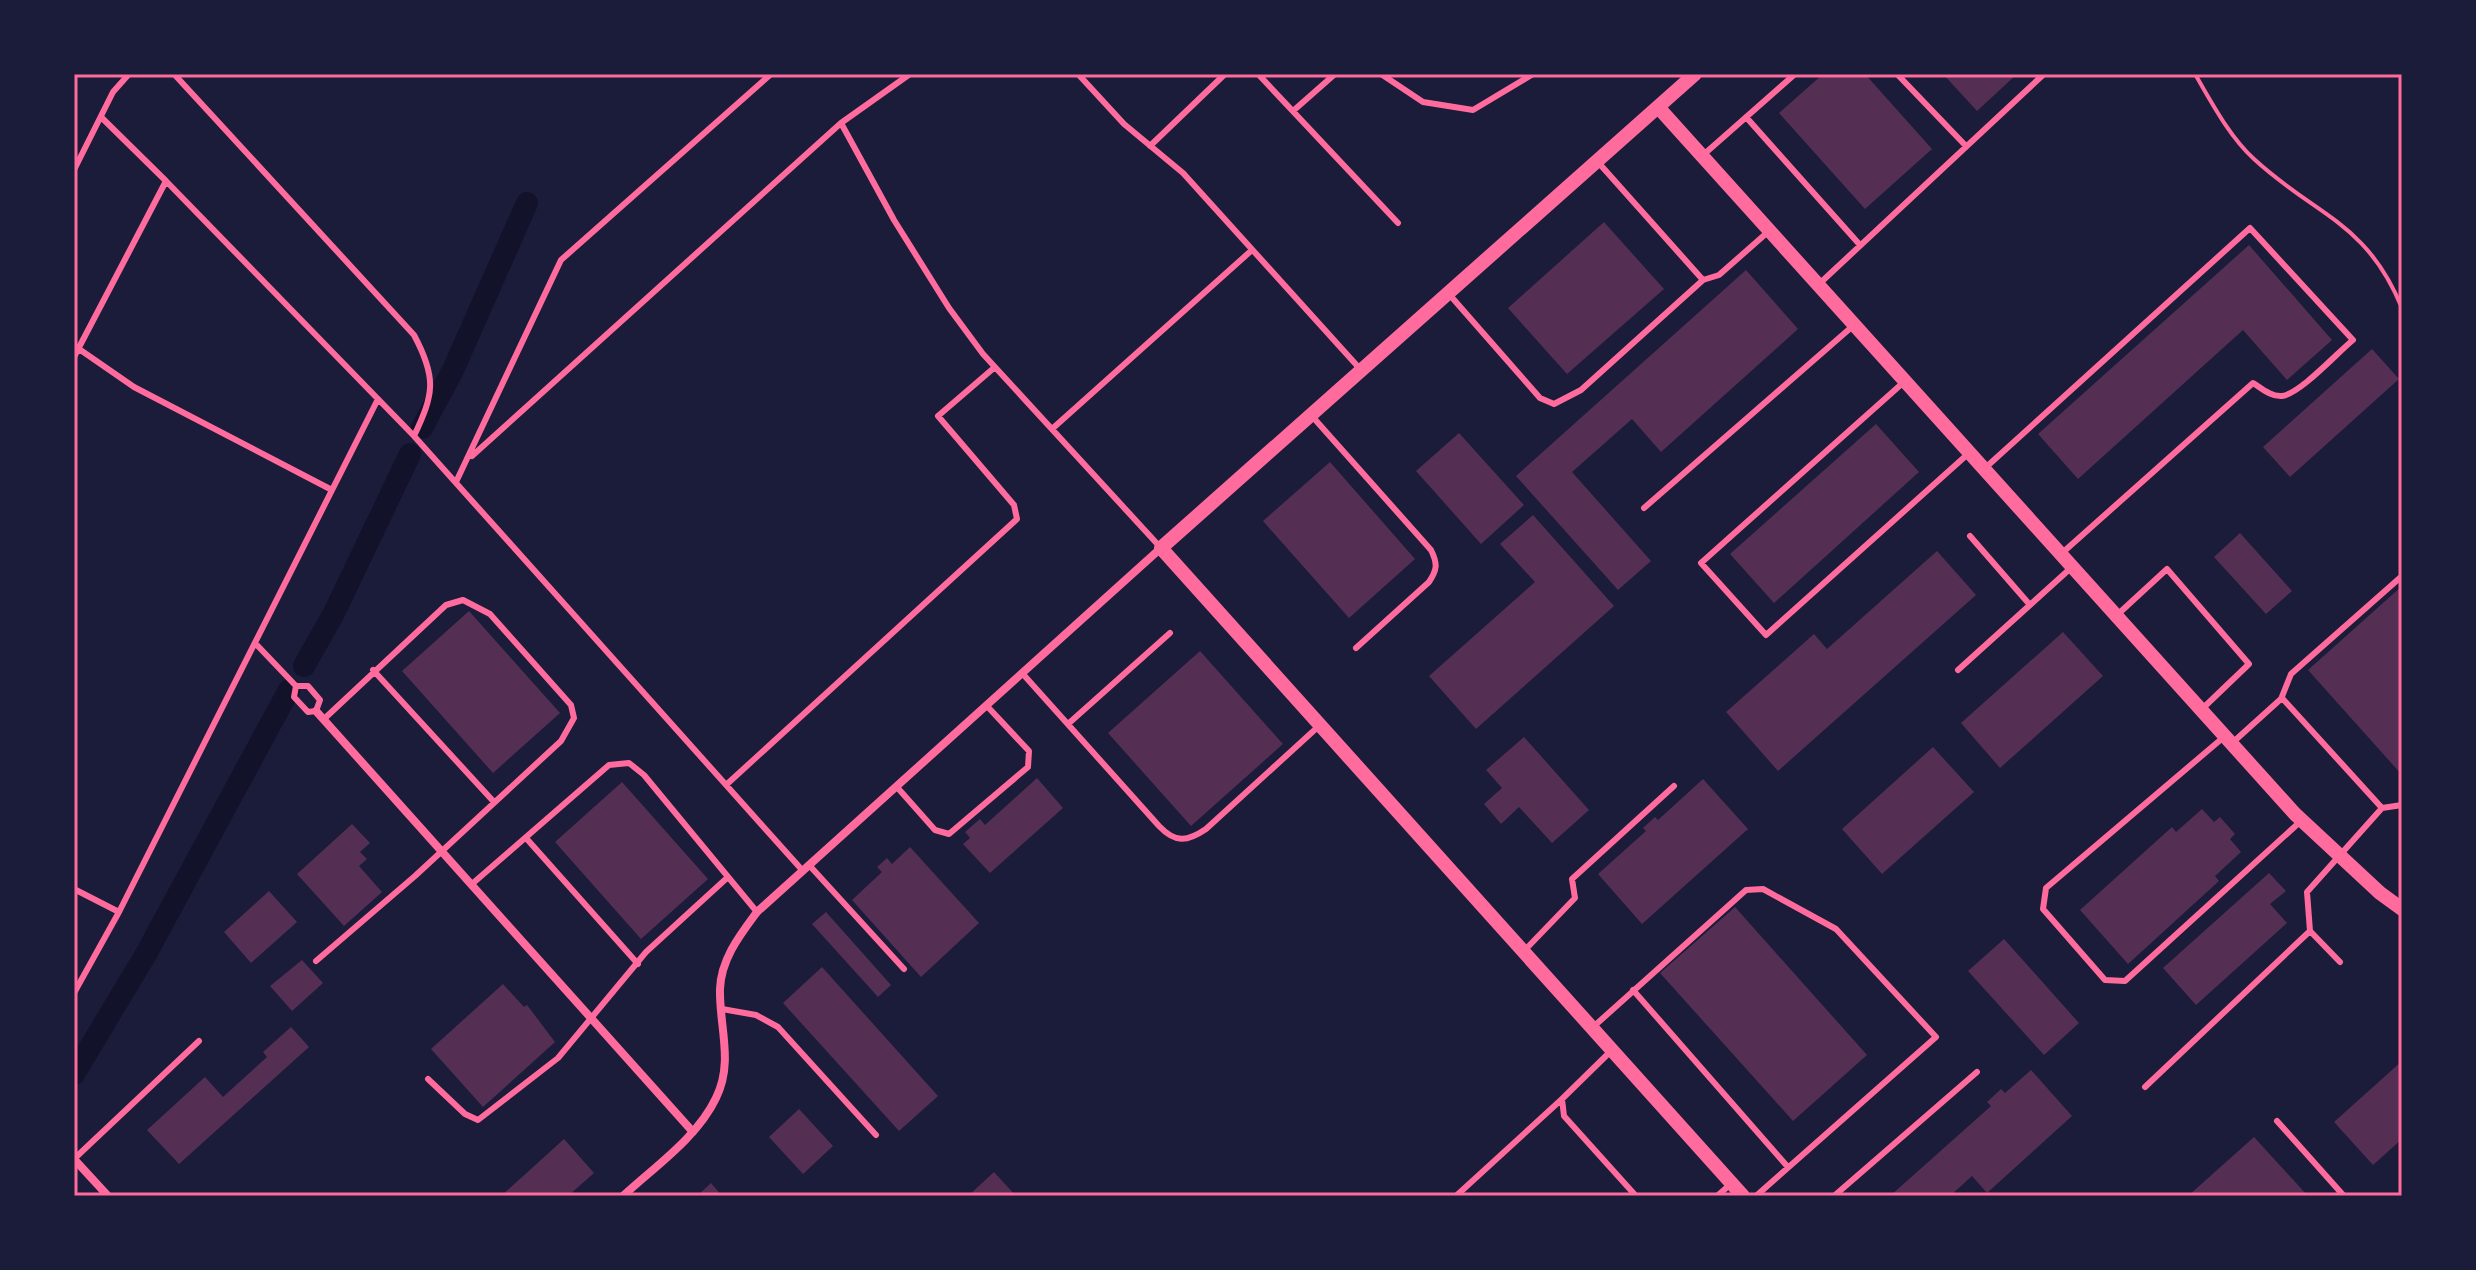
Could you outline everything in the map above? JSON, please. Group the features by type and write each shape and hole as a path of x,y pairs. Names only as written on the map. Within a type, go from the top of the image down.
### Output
{"street":[{"path":"623,1196 693,1132 717,1098 727,1056 720,987 731,946 757,912 1695,74"},
{"path":"1658,107 2302,821 2380,893 2402,909"},
{"path":"1161,548 1743,1196"},
{"path":"316,711 693,1132"},
{"path":"74,1159 108,1196"}],"lane":[{"path":"74,170 113,92 129,74"},
{"path":"174,74 414,335 431,372 431,400 414,436"},
{"path":"456,482 561,260 771,74"},
{"path":"470,458 841,123 910,74"},
{"path":"1078,74 1124,124 1183,173 1361,370"},
{"path":"1150,146 1225,74"},
{"path":"1258,74 1398,223"},
{"path":"1293,111 1335,74"},
{"path":"1381,74 1423,102 1473,110 1533,74"},
{"path":"1702,156 1795,74"},
{"path":"1897,74 1965,145"},
{"path":"1818,285 2044,74"},
{"path":"101,117 414,436 726,785 904,969"},
{"path":"1746,117 1860,245"},
{"path":"841,123 894,220 949,308 995,367 1161,548"},
{"path":"1597,161 1703,280"},
{"path":"74,357 166,181"},
{"path":"1984,469 2250,228 2353,340 2295,390 2282,396 2269,393 2253,383 2061,554"},
{"path":"1448,293 1540,398 1554,404 1581,390 1703,280 1719,275 1769,231"},
{"path":"1052,429 1252,250"},
{"path":"1644,508 1854,325"},
{"path":"79,349 134,387 332,490"},
{"path":"726,785 1017,519 1014,505 938,416 995,367"},
{"path":"1905,381 1701,563 1738,605 1766,635 1969,453"},
{"path":"74,993 119,912 378,399"},
{"path":"1311,415 1431,550 1436,560 1437,571 1429,582 1356,648"},
{"path":"1970,536 2030,605"},
{"path":"1958,670 2072,567"},
{"path":"2116,616 2167,569 2249,664 2201,710"},
{"path":"2302,821 2125,981 2105,980 2043,909 2046,888 2281,699 2291,674 2402,576"},
{"path":"316,961 561,741 574,718 571,705 490,614 472,603 453,601 373,670 324,719"},
{"path":"1068,724 1170,633"},
{"path":"255,643 296,686 308,686 320,700 316,711 308,712 294,697 296,686"},
{"path":"373,670 494,802"},
{"path":"1022,673 1159,826 1171,838 1179,840 1192,838 1206,829 1320,725"},
{"path":"2281,699 2382,808"},
{"path":"896,786 935,830 949,834 1028,767 1029,751 986,705"},
{"path":"472,884 609,765 629,763 644,775 757,912"},
{"path":"1523,952 1566,911 1575,898 1572,879 1674,786"},
{"path":"2340,962 2310,931 2307,892 2342,855 2354,835 2382,808 2402,805"},
{"path":"526,838 638,964"},
{"path":"428,1079 465,1114 478,1120 558,1058 638,964 728,877"},
{"path":"74,889 119,912"},
{"path":"1592,1028 1746,890 1763,889 1836,929 1936,1037 1756,1196"},
{"path":"2145,1087 2310,931"},
{"path":"1633,990 1787,1166"},
{"path":"722,1009 756,1015 778,1027 876,1135"},
{"path":"74,1159 199,1041"},
{"path":"1456,1196 1612,1050"},
{"path":"1834,1196 1977,1072"},
{"path":"1562,1099 1564,1116 1636,1196"},
{"path":"2277,1121 2344,1196"},
{"path":"1717,1196 1732,1183"}],"path":[{"path":"2195,74 2246,152 2353,233 2375,255 2402,308"}],"building":[{"path":"1823,74 1865,74 1932,149 1865,209 1779,113"},
{"path":"1943,74 2017,74 1977,111"},
{"path":"1604,222 1664,289 1567,374 1508,308"},
{"path":"2249,245 2332,340 2287,380 2243,330 2078,479 2038,434"},
{"path":"1746,270 1798,329 1661,452 1632,419 1572,472 1651,561 1618,590 1516,476"},
{"path":"2372,349 2399,379 2290,477 2263,447"},
{"path":"1876,424 1919,472 1774,603 1730,554"},
{"path":"1459,433 1524,505 1481,544 1416,471"},
{"path":"1330,462 1415,559 1349,618 1263,521"},
{"path":"1533,515 1614,606 1476,729 1429,676 1535,582 1500,544"},
{"path":"2240,533 2292,591 2266,614 2214,557"},
{"path":"1937,551 1976,595 1778,771 1726,712 1814,634 1827,649"},
{"path":"2402,586 2402,775 2308,670"},
{"path":"469,611 560,713 493,773 402,671"},
{"path":"2063,632 2103,676 2000,768 1961,723"},
{"path":"1200,651 1283,744 1191,826 1108,733"},
{"path":"1524,737 1589,810 1552,843 1519,807 1501,824 1484,804 1502,788 1486,770"},
{"path":"1933,747 1974,792 1882,874 1842,829"},
{"path":"1037,778 1063,808 990,873 963,844 970,838 965,832 980,819 985,825"},
{"path":"1703,779 1748,829 1642,924 1598,874 1646,831 1643,828 1655,817 1658,820"},
{"path":"622,782 708,879 641,939 555,842"},
{"path":"2202,809 2214,822 2220,817 2235,834 2230,839 2241,852 2215,876 2219,881 2128,964 2080,910 2172,827 2176,832"},
{"path":"352,824 370,843 360,852 367,859 359,866 382,892 344,926 297,874"},
{"path":"910,847 979,923 921,977 852,900 882,872 877,867 887,858 892,864"},
{"path":"2269,873 2286,891 2270,904 2287,923 2196,1005 2163,968"},
{"path":"269,891 297,922 251,963 224,932"},
{"path":"1735,907 1867,1055 1793,1121 1660,973"},
{"path":"826,912 891,985 878,997 812,924"},
{"path":"2004,939 2079,1023 2044,1055 1968,971"},
{"path":"302,960 323,983 292,1011 270,986"},
{"path":"822,967 938,1096 899,1131 783,1003"},
{"path":"503,984 524,1007 527,1005 555,1042 483,1107 431,1049"},
{"path":"291,1027 309,1047 179,1164 147,1130 205,1077 223,1097 267,1057 263,1052"},
{"path":"2402,1061 2402,1139 2373,1165 2334,1122"},
{"path":"2031,1070 2072,1116 1987,1193 1972,1176 1950,1196 1890,1196 1991,1106 1987,1102 2001,1089 2005,1093"},
{"path":"799,1109 833,1146 803,1174 769,1137"},
{"path":"2254,1137 2308,1196 2188,1196"},
{"path":"564,1139 594,1173 568,1196 501,1196"},
{"path":"994,1172 1016,1196 968,1196"},
{"path":"711,1183 722,1196 697,1196"}],"waterway":[{"path":"422,428 453,370 527,203"},
{"path":"304,666 334,613 410,454"},
{"path":"74,1074 146,954 289,690"}]}
